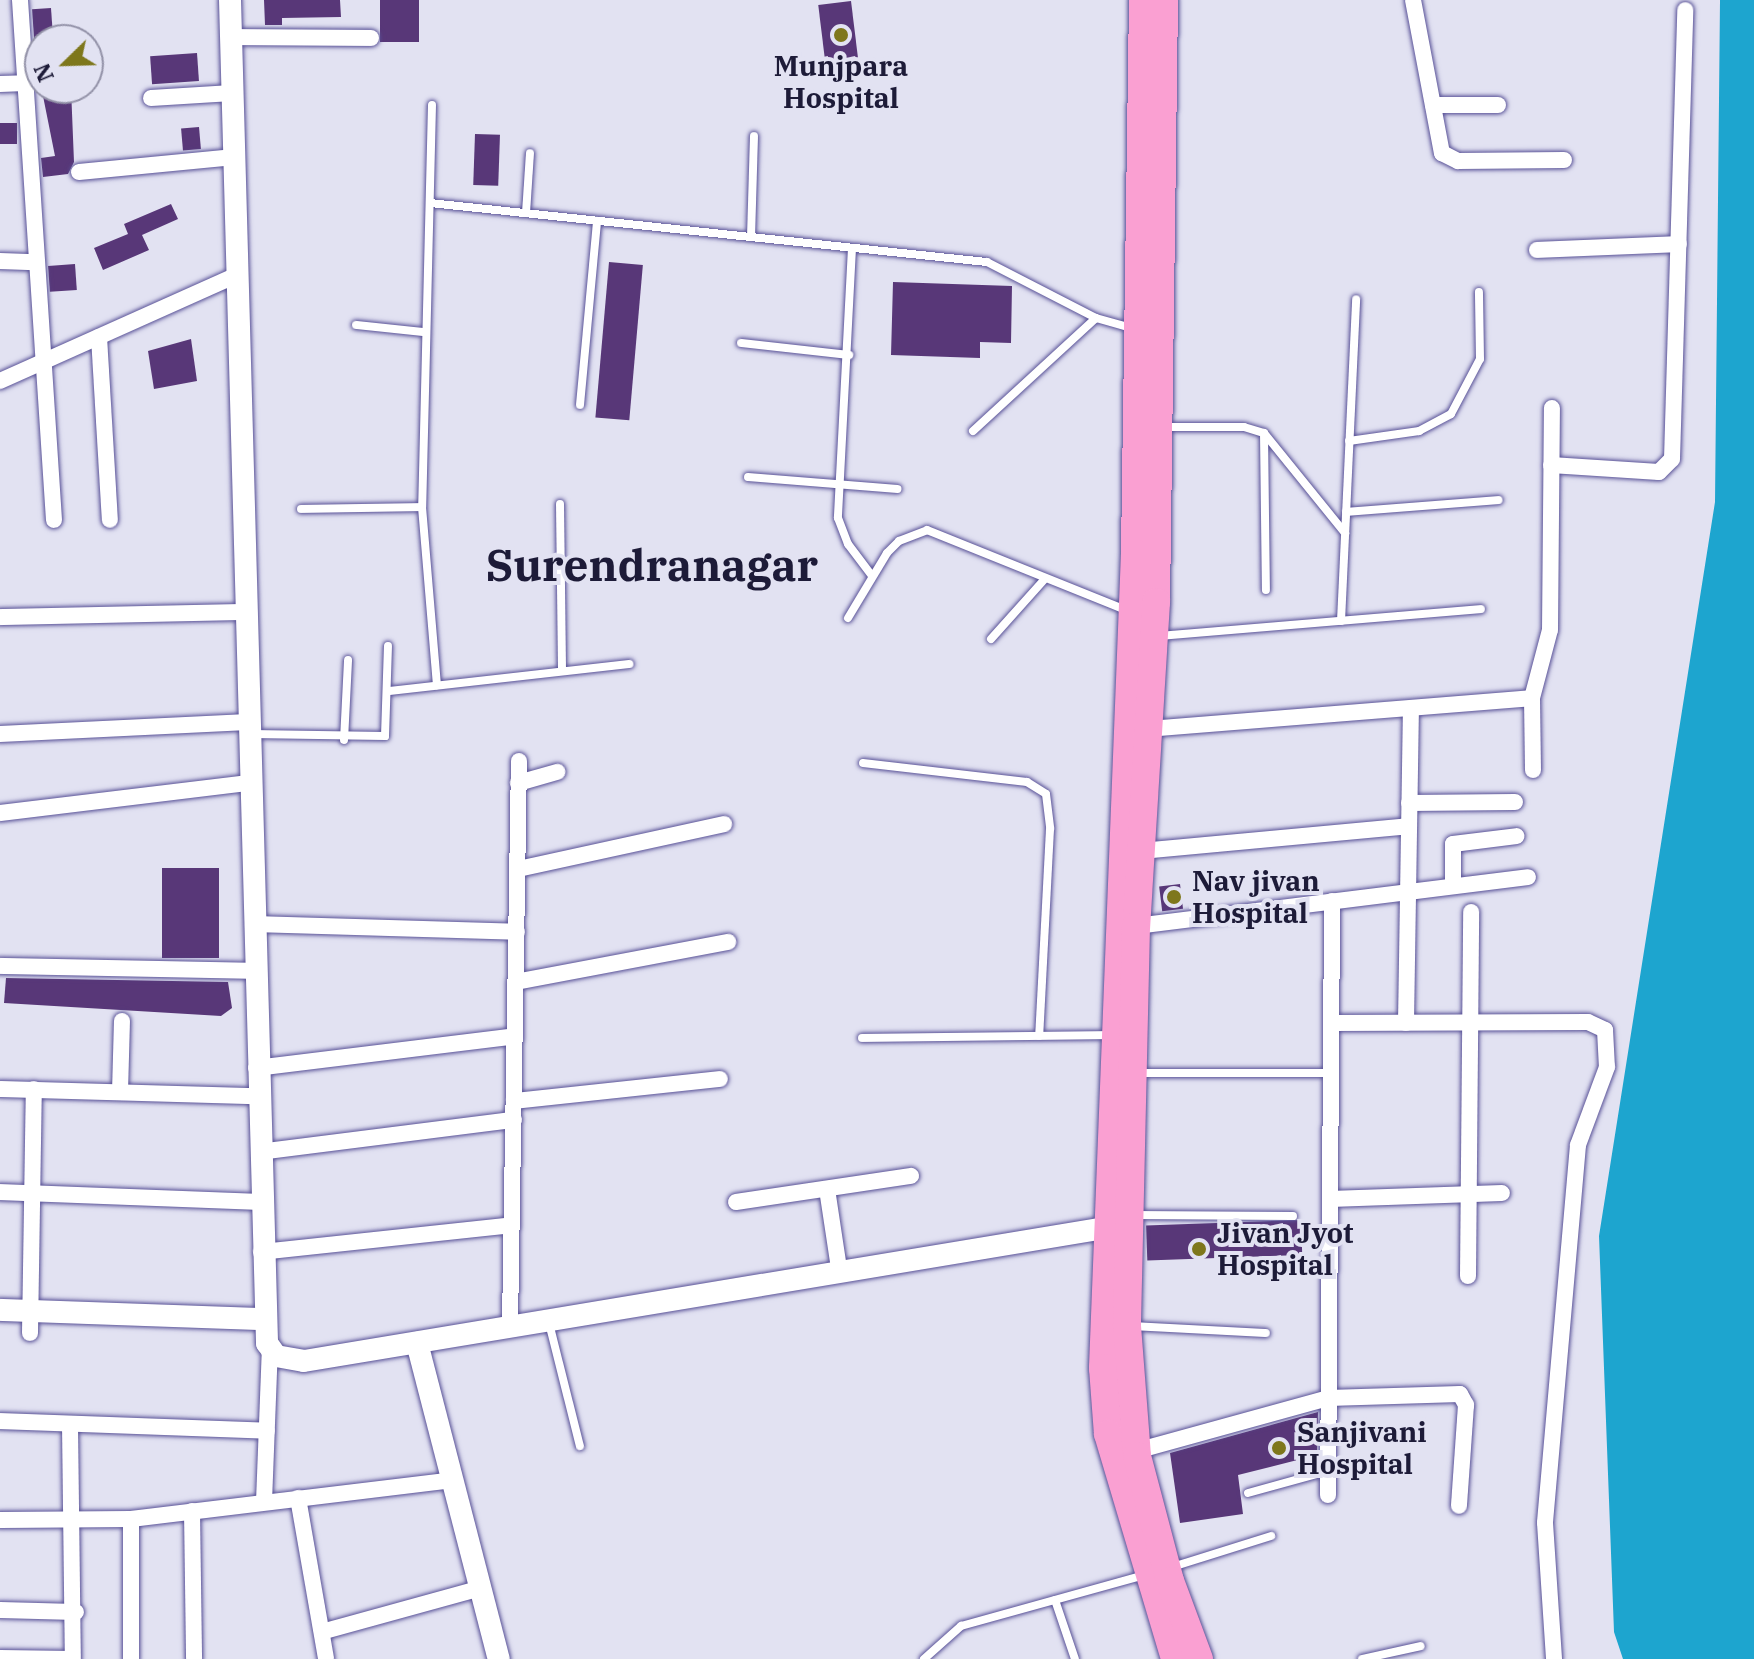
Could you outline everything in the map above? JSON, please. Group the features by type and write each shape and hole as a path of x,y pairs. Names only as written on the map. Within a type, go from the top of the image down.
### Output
{"highway":[{"path":"1143,0 1137,330 1139,628 1148,729 1136,926 1132,1073 1108,1434 1156,1572 1199,1659"},
{"path":"1164,0 1160,427 1139,628 1112,1035 1120,1222 1136,1451 1156,1572 1175,1659"}],"street":[{"path":"20,0 24,66"},
{"path":"230,0 262,1319 270,1348 264,1502"},
{"path":"1413,0 1442,153 1450,160 1564,160"},
{"path":"1551,465 1659,472 1672,459 1685,10"},
{"path":"231,37 371,38"},
{"path":"0,84 24,83"},
{"path":"151,98 232,93"},
{"path":"26,104 40,363 54,520"},
{"path":"1433,105 1498,105"},
{"path":"79,172 234,157"},
{"path":"1537,250 1679,244"},
{"path":"0,261 35,262"},
{"path":"0,381 237,275"},
{"path":"99,337 110,520"},
{"path":"1533,770 1532,698 1550,630 1552,408"},
{"path":"0,617 245,612"},
{"path":"1148,729 1532,698"},
{"path":"1406,1023 1411,709"},
{"path":"0,734 248,728"},
{"path":"510,1326 519,761"},
{"path":"518,783 557,772"},
{"path":"0,813 249,783"},
{"path":"1409,803 1515,802"},
{"path":"518,869 724,824"},
{"path":"1141,851 1408,826"},
{"path":"1453,886 1453,844 1517,836"},
{"path":"1136,926 1528,877"},
{"path":"1328,1495 1332,901"},
{"path":"1468,1276 1467,1023 1471,912"},
{"path":"253,924 517,932"},
{"path":"516,982 728,942"},
{"path":"0,966 254,971"},
{"path":"120,1092 122,1021"},
{"path":"1332,1023 1588,1022 1605,1030 1610,1046 1578,1145 1545,1523 1554,1659"},
{"path":"256,1068 515,1036"},
{"path":"514,1101 720,1079"},
{"path":"0,1089 257,1096"},
{"path":"32,1322 34,1089"},
{"path":"259,1152 514,1120"},
{"path":"736,1202 911,1176"},
{"path":"827,1189 839,1268"},
{"path":"0,1192 260,1202"},
{"path":"1330,1199 1502,1193"},
{"path":"270,1348 276,1356 304,1361 1120,1222"},
{"path":"261,1252 512,1225"},
{"path":"0,1310 32,1322 262,1319"},
{"path":"417,1343 499,1659"},
{"path":"1136,1451 1328,1398 1460,1394 1466,1405 1459,1506"},
{"path":"0,1421 267,1431"},
{"path":"0,1658 72,1659 76,1612 70,1425"},
{"path":"0,1520 131,1519 453,1480"},
{"path":"298,1498 325,1631 326,1659"},
{"path":"192,1511 194,1659"},
{"path":"131,1519 131,1659"},
{"path":"325,1631 481,1588"},
{"path":"0,1610 76,1612"}],"lane":[{"path":"432,105 422,507 437,685"},
{"path":"751,237 754,136"},
{"path":"526,213 530,153"},
{"path":"430,203 987,262 1096,318 1137,330"},
{"path":"580,405 597,221"},
{"path":"852,248 849,355 840,484 842,534 872,576"},
{"path":"1349,441 1419,431 1451,414 1480,359 1479,292"},
{"path":"1341,621 1356,299"},
{"path":"973,431 1096,318"},
{"path":"356,325 424,332"},
{"path":"741,343 849,355"},
{"path":"1160,427 1244,427 1264,433 1345,534"},
{"path":"1264,433 1266,590"},
{"path":"748,477 898,489"},
{"path":"1346,512 1499,500"},
{"path":"560,504 562,671"},
{"path":"301,509 422,507"},
{"path":"848,618 872,576 899,541 927,530 1044,580 1139,628 1341,621 1481,609"},
{"path":"991,639 1044,580"},
{"path":"248,728 344,740 385,736 389,691 388,646"},
{"path":"344,740 348,660"},
{"path":"389,691 629,664"},
{"path":"863,763 1027,782 1046,794 1050,829 1039,1036"},
{"path":"862,1038 1112,1035"},
{"path":"1132,1073 1331,1073"},
{"path":"1120,1222 1293,1216"},
{"path":"548,1319 580,1446"},
{"path":"1127,1326 1266,1333"},
{"path":"1248,1493 1328,1471"},
{"path":"924,1659 961,1626 1156,1572 1271,1536"},
{"path":"1055,1600 1075,1659"},
{"path":"1362,1659 1421,1646"}],"water":[{"path":"1720,0 1754,0 1754,1659 1623,1659 1614,1632 1599,1236 1715,502"}],"building":[{"path":"264,0 340,0 341,17 282,18 282,25 265,25"},
{"path":"380,0 419,0 419,42 380,42"},
{"path":"851,1 859,63 826,67 818,5"},
{"path":"51,8 52,24 33,24 32,9"},
{"path":"197,53 199,81 152,84 150,56"},
{"path":"45,104 72,104 74,162 68,174 43,177 41,158 55,156"},
{"path":"0,123 17,123 17,144 0,144"},
{"path":"199,127 201,149 183,150 181,129"},
{"path":"475,134 500,135 498,186 473,185"},
{"path":"171,204 178,219 142,235 149,250 103,270 94,248 128,234 124,224"},
{"path":"609,262 643,265 629,420 595,417"},
{"path":"75,264 77,290 50,292 48,266"},
{"path":"893,282 1012,286 1011,343 980,342 980,358 891,355"},
{"path":"191,339 197,381 154,389 148,351"},
{"path":"162,868 219,868 219,958 162,958"},
{"path":"1180,884 1183,909 1162,911 1159,887"},
{"path":"6,978 228,982 232,1008 221,1016 4,1003"},
{"path":"1301,1220 1302,1255 1147,1260 1146,1225"},
{"path":"1318,1412 1317,1455 1238,1475 1243,1514 1180,1523 1170,1453"}],"place":[{"name":"Munjpara Hospital","path":"841,35"},
{"name":"Nav jivan Hospital","path":"1174,897"},
{"name":"Jivan Jyot Hospital","path":"1199,1249"},
{"name":"Sanjivani Hospital","path":"1279,1448"}],"district":[{"name":"Surendranagar","path":"652,565"}]}
